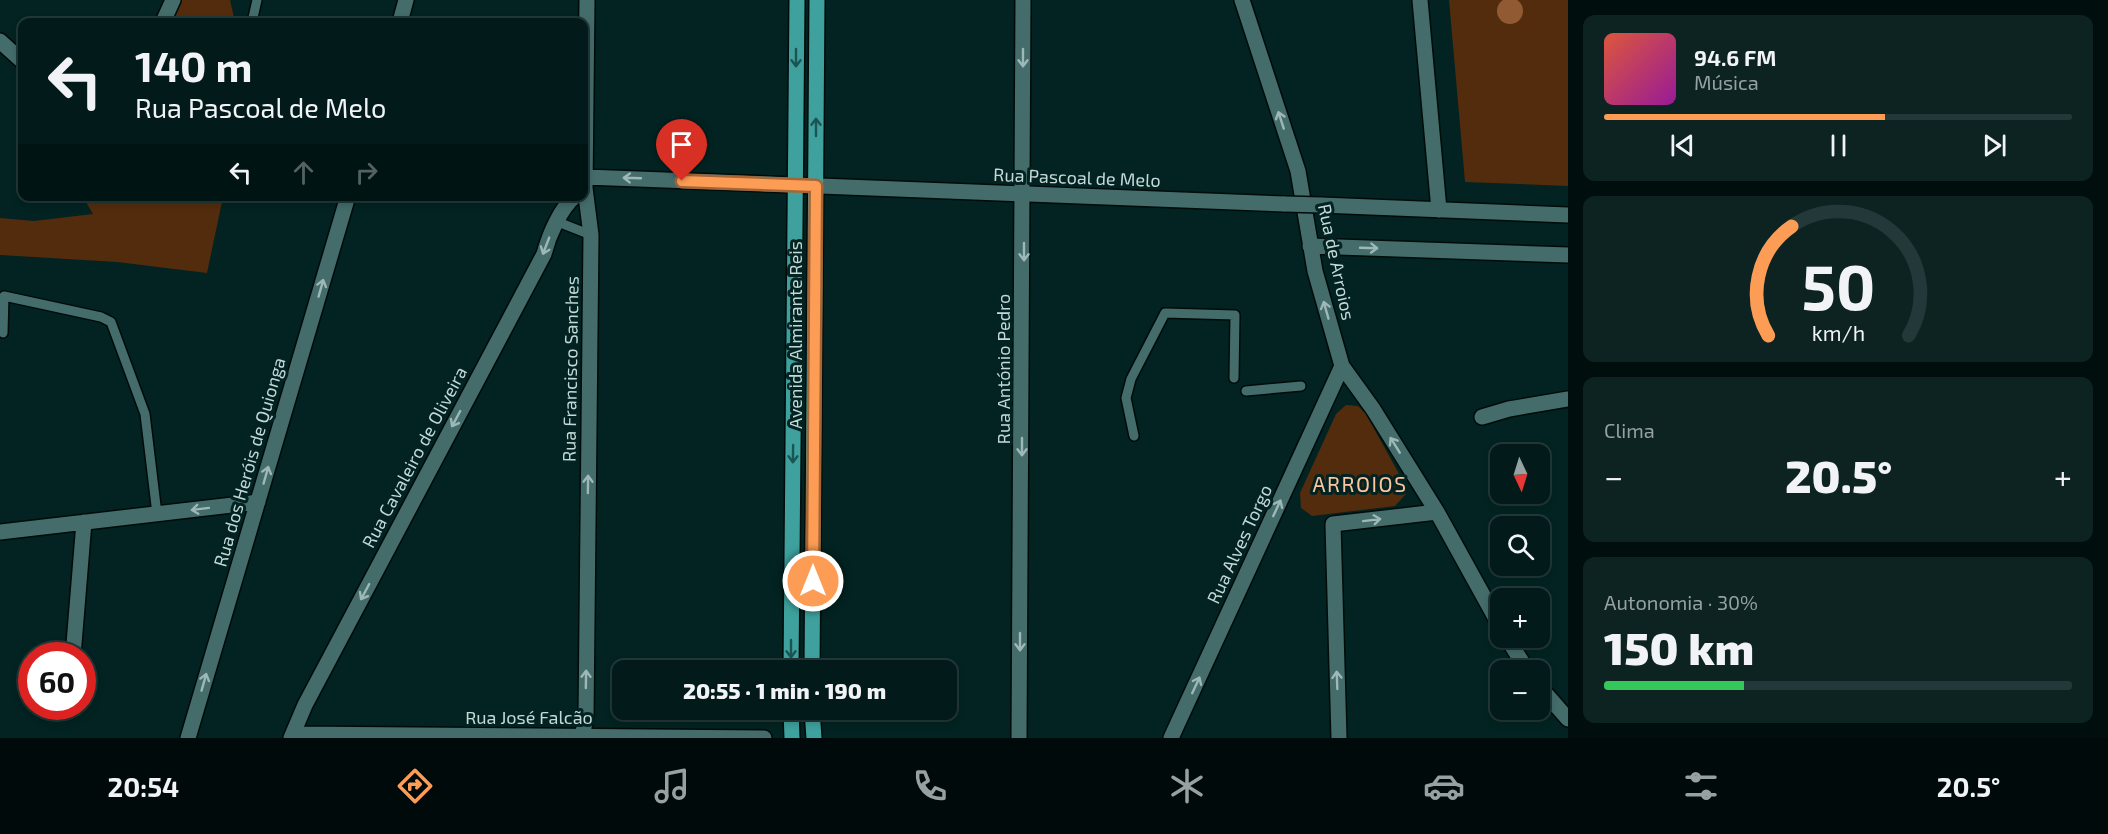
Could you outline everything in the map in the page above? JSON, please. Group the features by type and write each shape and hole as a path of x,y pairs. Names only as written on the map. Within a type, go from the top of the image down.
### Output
{"main road":[{"name":"Avenida Almirante Reis","path":"791,660 796,0"},
{"name":"Avenida Almirante Reis","path":"812,660 817,0"},
{"path":"791,720 792,738"},
{"path":"813,720 814,738"}],"street":[{"path":"165,18 173,0"},
{"path":"401,18 406,0"},
{"name":"Rua Francisco Sanches","path":"587,0 587,18"},
{"name":"Rua António Pedro","path":"1019,738 1024,194 1023,0"},
{"name":"Rua de Arroios","path":"1242,0 1298,171 1310,246 1342,366 1373,409 1437,512 1490,608"},
{"path":"1420,0 1439,210"},
{"path":"0,40 18,57"},
{"name":"Rua Pascoal de Melo","path":"588,182 795,185 1568,215"},
{"name":"Rua dos Heróis de Quionga","path":"188,738 347,201"},
{"name":"Rua Cavaleiro de Oliveira","path":"292,736 305,705 544,254 558,222 571,201"},
{"name":"Rua Francisco Sanches","path":"582,737 586,717 591,235 586,201"},
{"path":"1310,246 1568,255"},
{"name":"Rua Alves Torgo","path":"1171,738 1342,366"},
{"path":"1482,417 1509,409 1568,399"},
{"path":"0,532 258,502"},
{"path":"1339,738 1333,524 1437,512"},
{"path":"74,642 84,522"},
{"path":"1550,699 1568,719"},
{"name":"Rua José Falcão","path":"292,736 764,738"}],"lane":[{"path":"253,18 257,0"},
{"path":"558,222 591,235"},
{"path":"3,333 4,296 101,317 111,322 145,414 157,514"},
{"path":"1134,436 1126,398 1131,380 1165,313 1235,315 1234,378"},
{"path":"1246,391 1301,386"}],"shaded area":[{"path":"1505,-1 1515,-1 1522,6 1522,16 1515,23 1505,23 1498,16 1498,6"},
{"path":"180,0 230,0 234,18 171,18"},
{"path":"1449,0 1568,0 1568,186 1465,182"},
{"path":"85,201 222,201 207,273 117,262 0,255 0,218 34,221 93,214"},
{"path":"1346,405 1358,406 1366,414 1404,483 1406,494 1395,506 1312,516 1301,508 1300,493 1336,414"}],"district":[{"name":"ARROIOS","path":"1360,483"}],"route":[{"path":"682,181 816,186 813,581"}]}
